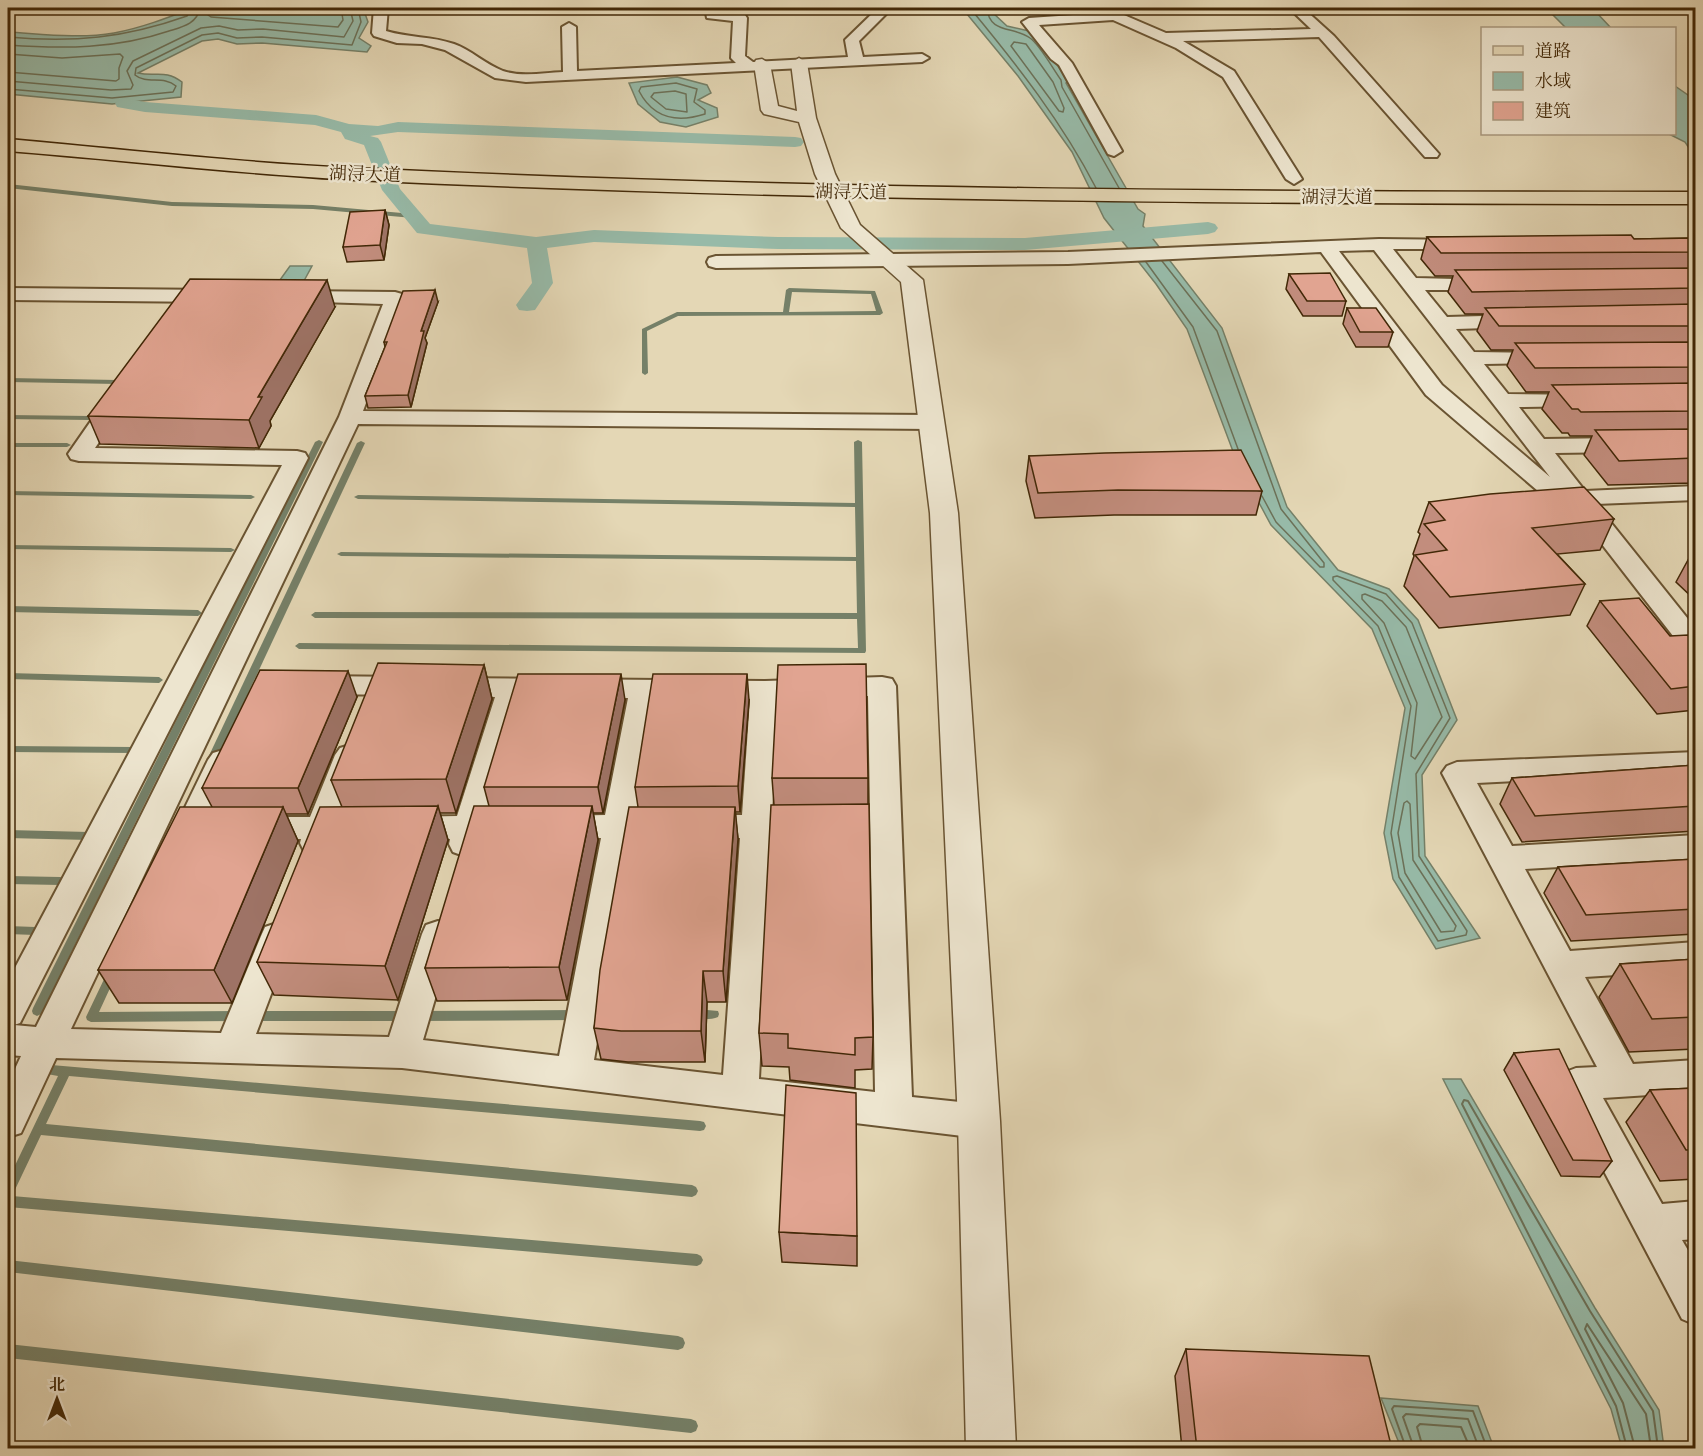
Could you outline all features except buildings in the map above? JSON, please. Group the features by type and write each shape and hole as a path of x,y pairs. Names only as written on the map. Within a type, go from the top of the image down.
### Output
{"main road":[{"name":"湖浔大道","path":"8,130 137,144 829,183 1317,179"},
{"name":"湖浔大道","path":"8,146 350,174 829,183 1346,198 1695,198"},
{"path":"1523,179 1695,180"}],"street":[{"path":"381,8 379,33 397,39 422,40 450,47 500,75 526,78 922,58"},
{"path":"711,8 711,15 746,14 738,58 755,65 770,110 807,118"},
{"path":"855,61 856,53 852,40 885,8"},
{"path":"1296,8 1323,33 1431,154"},
{"path":"1114,151 1065,63 1056,56 1029,22 1110,12 1181,45 1229,74 1294,178"},
{"path":"569,27 570,75"},
{"path":"1163,37 1323,33"},
{"path":"799,63 807,118 829,183 851,228 912,280 944,513 979,1121 991,1449"},
{"path":"716,262 886,258 1068,258 1379,244 1476,244"},
{"path":"1379,244 1578,498 1691,635"},
{"path":"1326,246 1434,390 1553,492 1578,498 1695,493"},
{"path":"1412,284 1504,284"},
{"path":"8,294 184,306 239,296"},
{"path":"8,1121 350,417 395,298 275,297"},
{"path":"1443,323 1535,321"},
{"path":"1470,358 1565,357"},
{"path":"8,1013 297,458 79,454 131,380"},
{"path":"1503,401 1605,400"},
{"path":"350,417 931,422"},
{"path":"1538,446 1695,444"},
{"path":"283,684 644,690 765,690 882,686 870,826 894,1111"},
{"path":"303,872 377,686"},
{"path":"456,872 511,688"},
{"path":"574,1074 644,690"},
{"path":"740,1093 765,690"},
{"path":"190,828 235,735"},
{"path":"1623,1081 1457,773 1695,762"},
{"path":"150,829 870,826"},
{"path":"1503,858 1695,847"},
{"path":"233,1048 290,905"},
{"path":"402,1053 446,905"},
{"path":"1561,965 1695,956"},
{"path":"8,1040 402,1053 979,1121"},
{"path":"1695,1076 1576,1084 1695,1305"},
{"path":"1652,1224 1695,1220"}],"water":[{"path":"193,8 363,8 368,22 359,38 371,46 367,52 262,43 237,44 218,39 202,41 138,73 165,74 176,78 182,82 181,97 112,104 8,94 8,32 61,36 101,35 144,26"},
{"path":"962,8 993,8 992,12 1007,26 1033,32 1069,81 1066,83 1138,209 1145,214 1143,226 1222,328 1287,507 1338,570 1389,589 1418,620 1457,720 1422,775 1425,856 1480,938 1436,949 1393,879 1384,833 1405,708 1372,629 1271,525 1237,462 1187,329 1156,284 1104,218 1072,152 1018,76"},
{"path":"1576,10 1596,12 1610,27 1565,27 1552,14"},
{"path":"677,77 707,85 711,93 698,100 717,108 718,117 686,127 660,122 638,104 629,83"},
{"path":"1676,87 1695,100 1695,157 1685,142 1671,135 1676,135"},
{"path":"290,266 312,266 299,290 272,291"},
{"path":"1443,1079 1461,1079 1595,1308 1659,1410 1664,1448 1622,1448 1611,1409"},
{"path":"1381,1398 1478,1406 1494,1448 1401,1448"}],"waterway":[{"path":"123,103 145,107 316,120 348,129"},
{"path":"348,129 378,131 398,127 795,142"},
{"path":"348,129 351,135 372,142 391,190 424,229 536,243"},
{"path":"8,186 172,204 313,207 413,216"},
{"path":"536,243 594,236 778,243 1025,244 1208,228"},
{"path":"527,305 543,283 536,243"},
{"path":"645,373 644,330 677,314 880,313 873,292 789,290 786,313"},
{"path":"8,380 117,382"},
{"path":"8,417 90,418"},
{"path":"37,1011 319,442"},
{"path":"858,442 860,559"},
{"path":"211,762 361,443"},
{"path":"8,445 67,445"},
{"path":"8,493 251,497"},
{"path":"358,497 859,505"},
{"path":"8,547 231,550"},
{"path":"341,554 860,559"},
{"path":"860,559 861,616"},
{"path":"8,609 198,613"},
{"path":"315,615 861,616"},
{"path":"299,646 862,651 861,616"},
{"path":"8,676 159,680"},
{"path":"8,749 134,750"},
{"path":"8,834 89,836"},
{"path":"8,880 60,881"},
{"path":"8,930 35,931"},
{"path":"112,973 91,1017 238,1016"},
{"path":"696,1014 714,1014"},
{"path":"420,1016 577,1015"},
{"path":"252,1016 406,1016"},
{"path":"8,1067 26,1068"},
{"path":"40,1069 66,1071"},
{"path":"38,1129 66,1071"},
{"path":"66,1071 700,1126"},
{"path":"8,1192 38,1129"},
{"path":"38,1129 692,1191"},
{"path":"8,1201 697,1260"},
{"path":"8,1266 678,1343"},
{"path":"8,1351 691,1426"}]}
